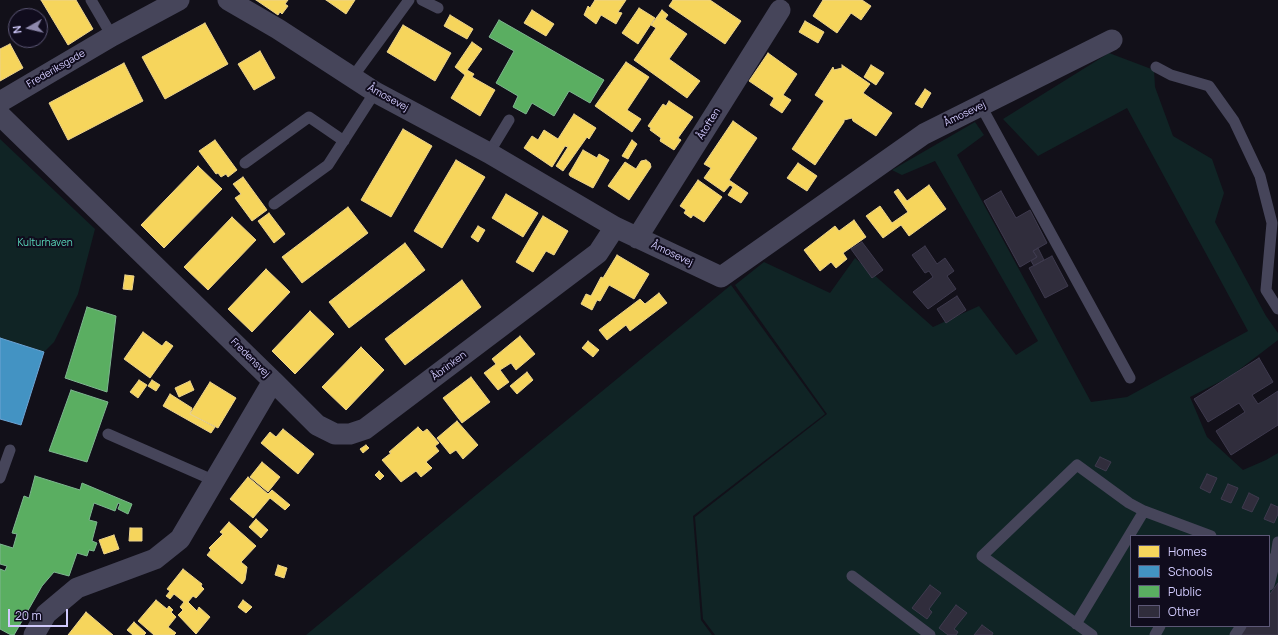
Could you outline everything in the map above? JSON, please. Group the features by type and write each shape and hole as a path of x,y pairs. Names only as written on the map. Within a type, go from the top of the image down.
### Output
{"street":[{"name":"Frederiksgade","path":"0,102 112,36 180,0"},
{"name":"Åmosevej","path":"228,0 278,29 375,92 489,153 615,227 720,277 924,134 1112,40"},
{"name":"Åtoften","path":"637,238 780,10"},
{"name":"Fredensvej","path":"0,115 273,381 180,539 155,559 77,588 46,614 34,635"},
{"name":"Åbrinken","path":"273,381 317,425 335,434 350,434 365,429 598,253 615,227"}],"lane":[{"path":"91,0 112,36"},
{"path":"352,78 409,0"},
{"path":"422,0 438,8"},
{"path":"1156,67 1171,75 1209,86 1234,121 1260,176 1272,223 1266,290 1278,309"},
{"path":"274,204 328,165 375,92"},
{"path":"981,106 1130,378"},
{"path":"245,163 309,116 344,141"},
{"path":"489,153 509,120"},
{"path":"108,434 215,481"},
{"path":"0,478 10,450"},
{"path":"1092,635 982,556 1077,465 1129,503 1144,511 1208,535"},
{"path":"1076,624 1144,511"},
{"path":"1270,580 1278,542"},
{"path":"852,576 930,635"}],"green space":[{"path":"1109,53 1154,70 1155,87 1173,136 1212,159 1224,193 1215,222 1266,316 1278,333 1278,340 1231,376 1190,397 1207,437 1243,470 1278,453 1278,635 715,635 703,619 695,517 827,414 735,285 764,262 830,293 855,258 933,327 979,306 1016,355 1038,341 935,161 902,175 892,170 975,122 984,135 957,155 1091,402 1127,397 1248,331 1127,108 1038,156 1003,119"},
{"name":"Kulturhaven","path":"0,139 95,229 78,294 54,342 44,352 0,338"},
{"path":"731,285 825,414 693,516 701,620 712,635 306,635"}],"building: Homes":[{"path":"41,0 76,0 93,29 68,45 48,12 48,8 46,8"},
{"path":"256,0 288,0 285,4 288,6 282,14 280,12 278,15"},
{"path":"326,0 355,0 346,14"},
{"path":"595,0 626,0 618,12 622,13 616,24 601,15 596,24 584,15 588,6 590,8"},
{"path":"673,0 710,0 741,21 725,44 669,6"},
{"path":"823,0 862,0 871,6 861,20 851,13 837,33 813,16"},
{"path":"639,8 655,18 638,44 622,33"},
{"path":"532,10 554,24 546,36 524,23"},
{"path":"662,10 668,15 665,19 687,34 669,59 700,81 687,98 634,60 656,28 651,25"},
{"path":"450,15 473,29 467,39 444,26"},
{"path":"805,21 824,32 818,43 799,32"},
{"path":"205,23 228,64 165,99 142,57"},
{"path":"403,25 451,53 435,81 387,52"},
{"path":"472,42 482,49 467,70 474,74 472,77 495,90 480,116 451,98 465,75 455,67"},
{"path":"8,45 8,48 12,48 23,68 0,81 0,49"},
{"path":"260,51 275,78 254,90 238,64"},
{"path":"768,53 797,74 783,95 791,100 782,113 770,105 774,98 749,81"},
{"path":"626,62 649,77 627,110 641,119 632,132 595,106"},
{"path":"124,63 143,101 68,140 49,103"},
{"path":"842,65 870,84 863,93 892,113 876,136 853,121 852,118 844,120 815,165 792,149 824,101 815,95 833,67 834,70 842,68"},
{"path":"871,65 884,73 876,85 864,77"},
{"path":"925,89 931,93 922,108 915,104"},
{"path":"669,101 693,117 678,138 681,140 674,150 660,141 661,138 650,130 651,128 648,126 663,104 666,106"},
{"path":"574,114 596,128 589,139 587,137 563,171 556,166 568,147 565,146 552,167 524,148 532,136 538,140 544,130 558,139"},
{"path":"733,121 757,138 729,180 748,193 741,203 728,195 733,187 730,185 724,192 704,178 711,168 704,164"},
{"path":"403,129 432,146 391,217 361,200"},
{"path":"215,140 237,170 228,177 226,174 221,177 218,173 216,174 199,151"},
{"path":"632,140 637,144 628,159 622,156"},
{"path":"583,150 597,158 599,154 609,160 593,188 570,176 569,174"},
{"path":"456,160 485,177 442,248 414,231"},
{"path":"646,160 650,163 651,167 629,200 608,186 625,162 636,169 641,161"},
{"path":"798,163 817,176 807,191 787,178"},
{"path":"198,166 222,189 164,248 141,225"},
{"path":"243,177 267,210 252,221 235,198 241,194 233,184"},
{"path":"698,180 722,197 704,222 693,215 691,218 684,213 686,210 680,206"},
{"path":"929,185 946,209 909,236 901,225 883,238 866,216 880,206 892,223 908,212 894,192 898,189 907,201"},
{"path":"506,194 538,213 523,237 492,218"},
{"path":"348,207 368,233 302,283 282,257"},
{"path":"269,213 285,234 274,243 258,221"},
{"path":"543,216 568,231 554,255 546,251 533,272 516,262"},
{"path":"232,217 256,240 208,290 184,267"},
{"path":"854,220 866,237 843,253 847,259 836,268 831,262 820,271 804,250 835,226 839,231"},
{"path":"478,226 485,230 478,242 471,237"},
{"path":"405,243 425,270 349,328 329,302"},
{"path":"617,255 649,274 634,299 609,285 600,301 597,300 592,310 581,304 586,294 591,296 601,277 603,278"},
{"path":"266,269 290,292 252,332 228,309"},
{"path":"125,275 134,276 132,290 123,289"},
{"path":"462,280 481,307 405,365 385,339"},
{"path":"659,293 667,303 630,331 626,325 607,340 599,330 640,299 645,304"},
{"path":"310,311 334,334 295,374 272,351"},
{"path":"143,332 162,346 166,341 173,346 150,378 124,359"},
{"path":"520,336 535,354 516,370 511,363 500,370 509,382 498,390 484,373 496,364 492,359"},
{"path":"588,341 599,350 593,357 582,348"},
{"path":"361,347 384,370 346,410 322,387"},
{"path":"527,372 533,380 517,394 510,386"},
{"path":"471,377 490,402 462,423 443,398"},
{"path":"139,380 147,385 138,398 130,392"},
{"path":"152,380 160,385 156,391 148,386"},
{"path":"190,381 194,390 179,397 175,388"},
{"path":"210,382 236,398 218,428 190,414"},
{"path":"170,394 192,408 190,414 215,427 211,433 163,406"},
{"path":"457,421 478,445 463,459 456,450 450,454 437,438"},
{"path":"418,427 423,432 427,429 439,443 435,446 439,451 426,462 432,468 421,477 416,471 401,482 382,460"},
{"path":"283,429 314,454 298,474 261,443 270,432 276,437"},
{"path":"366,445 369,448 363,453 360,449"},
{"path":"262,462 280,477 268,492 250,477"},
{"path":"379,471 384,476 380,480 375,475"},
{"path":"248,477 268,494 272,490 290,505 285,510 270,498 253,518 230,499"},
{"path":"256,519 268,530 261,538 249,527"},
{"path":"229,522 256,546 241,562 247,567 245,580 242,584 207,555 211,550 209,548 223,534 220,532"},
{"path":"130,528 142,528 142,541 129,541"},
{"path":"114,535 119,549 104,554 99,540"},
{"path":"278,565 287,568 284,578 275,575"},
{"path":"183,569 202,584 201,586 204,589 196,598 193,596 188,602 197,611 199,607 210,617 196,634 178,615 183,610 180,607 184,602 174,594 170,599 166,596 170,591 167,589"},
{"path":"156,600 167,609 169,606 173,610 171,612 176,617 168,627 176,633 174,635 154,635 138,621"},
{"path":"243,600 252,607 246,613 238,607"},
{"path":"86,612 113,635 68,635"},
{"path":"134,622 146,633 144,635 133,635 127,630"}],"building: Schools":[{"path":"0,338 44,352 21,425 0,419"}],"building: Public":[{"path":"499,20 604,80 590,103 569,91 554,116 532,103 526,114 513,107 518,96 496,83 514,51 489,37"},
{"path":"87,307 116,316 107,392 65,378"},
{"path":"71,390 108,402 87,462 49,451"},
{"path":"35,476 80,490 82,483 132,504 128,514 118,509 120,504 118,503 115,511 94,503 89,520 97,522 92,541 97,543 94,551 89,550 87,556 77,553 69,576 54,572 42,586 14,635 11,635 0,629 0,569 5,571 7,566 0,564 0,544 13,548 17,534 12,533 24,496 29,498"}],"building: Other":[{"path":"1001,191 1016,218 1030,210 1047,243 1033,251 1037,257 1020,267 984,201"},
{"path":"862,242 883,270 872,278 851,249"},
{"path":"925,246 937,264 945,258 954,271 947,276 956,289 928,309 913,292 933,277 929,271 925,273 912,255"},
{"path":"1038,248 1044,260 1034,266 1031,261 1037,257 1033,251"},
{"path":"1052,256 1068,286 1045,298 1029,268"},
{"path":"957,296 966,310 946,323 937,309"},
{"path":"1259,358 1273,382 1252,395 1258,404 1278,391 1278,425 1231,455 1216,431 1245,412 1239,403 1208,422 1194,399"},
{"path":"1100,457 1111,462 1106,471 1095,466"},
{"path":"1207,474 1217,478 1210,493 1200,488"},
{"path":"1228,484 1238,488 1231,503 1221,499"},
{"path":"1249,493 1259,498 1252,512 1242,508"},
{"path":"1271,504 1278,507 1278,514 1274,523 1264,519"},
{"path":"1278,583 1278,635 1240,635 1245,627 1270,627 1270,594"},
{"path":"930,585 941,593 929,609 932,612 927,619 912,608"},
{"path":"956,605 967,613 954,629 958,632 956,635 948,635 939,628"},
{"path":"982,625 993,633 992,635 974,635"}]}
